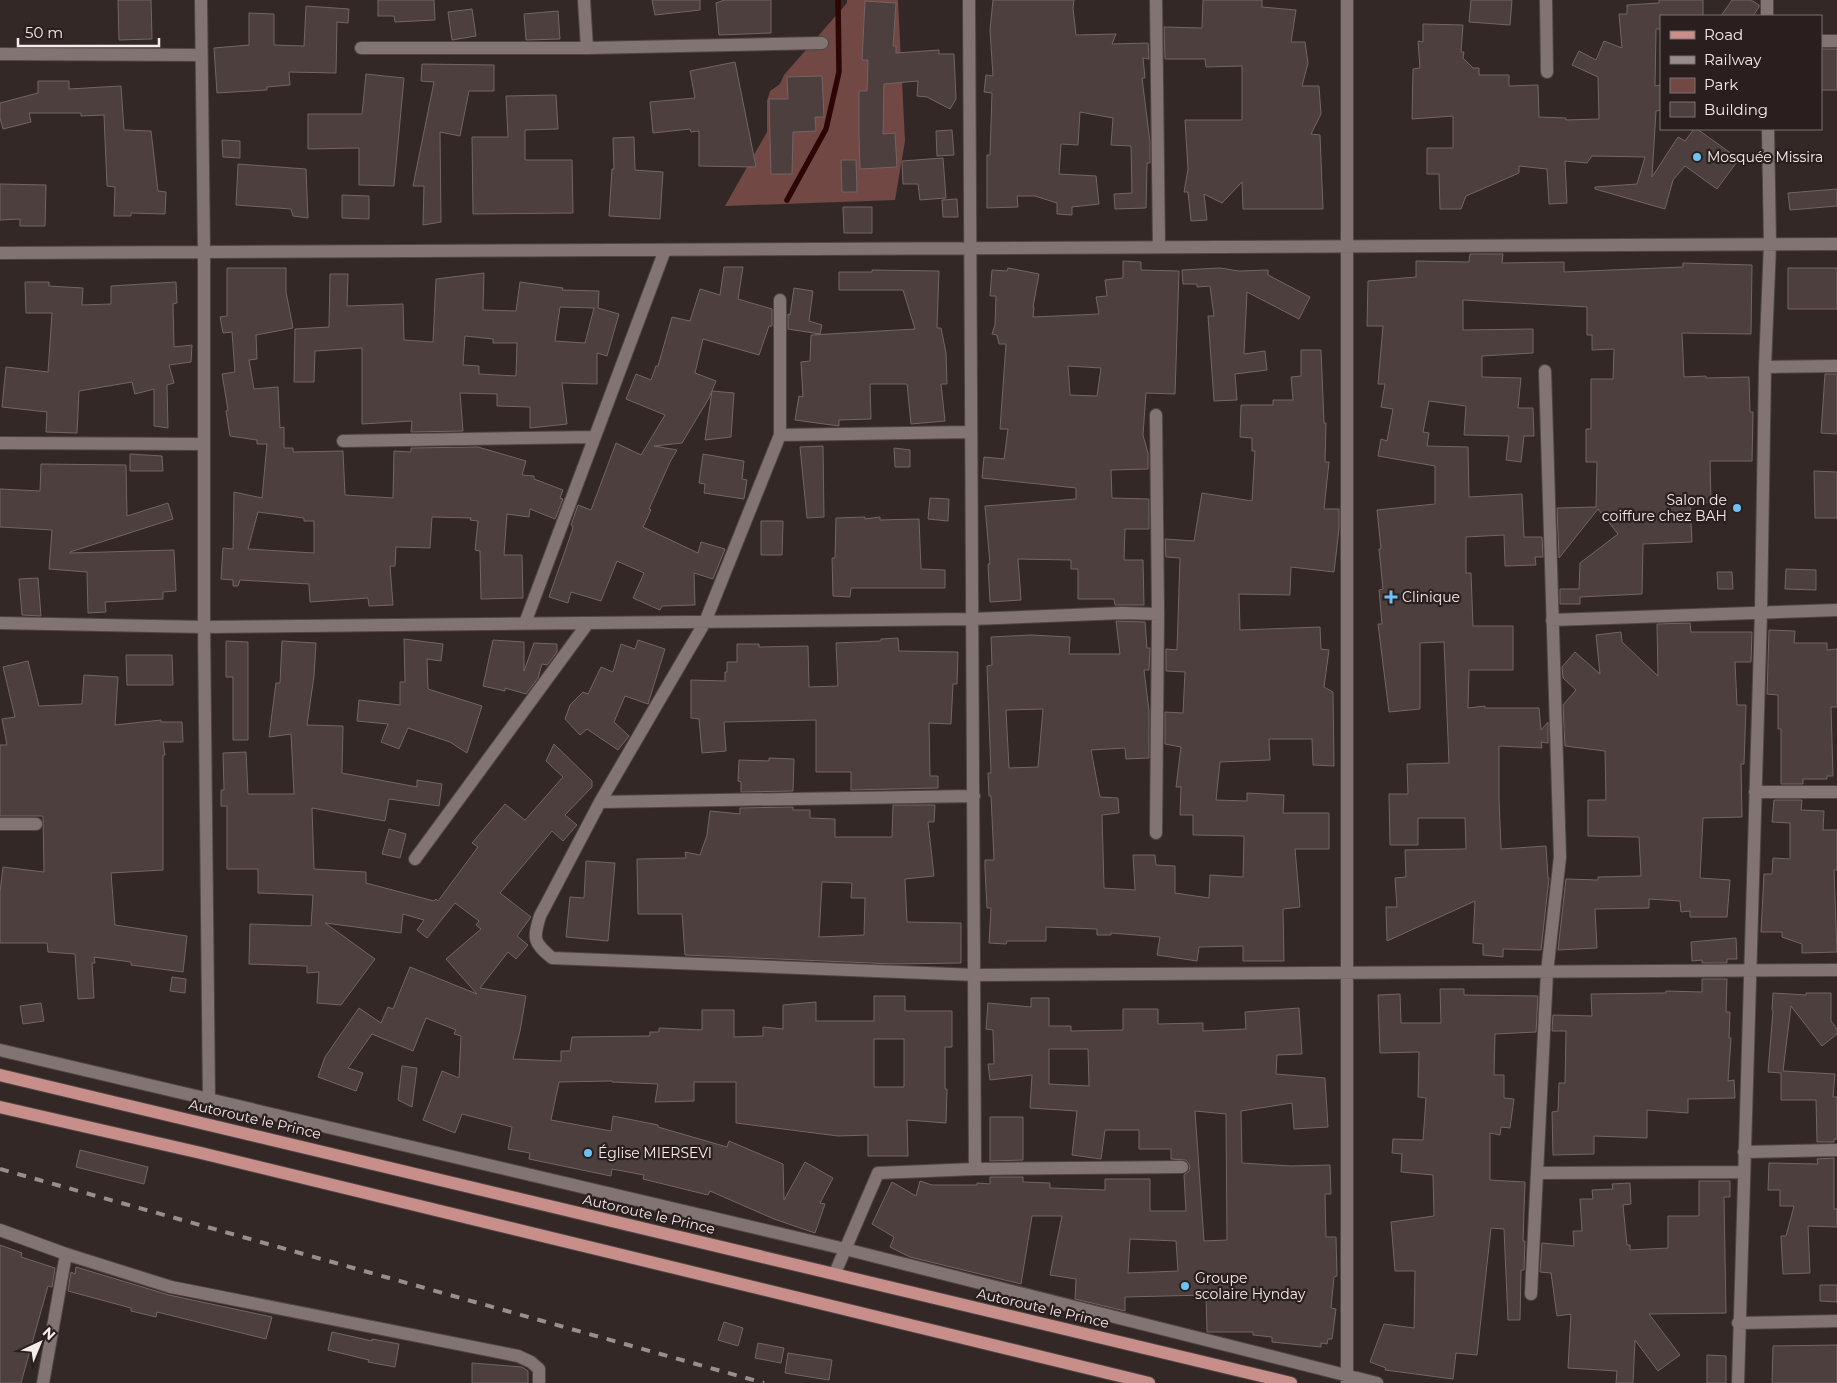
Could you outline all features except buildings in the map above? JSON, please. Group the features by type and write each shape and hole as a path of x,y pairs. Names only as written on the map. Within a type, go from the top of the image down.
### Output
{"main road":[{"name":"Autoroute le Prince","path":"0,1075 1291,1383"},
{"path":"0,1107 201,1153 1149,1383"}],"street":[{"path":"201,0 204,252 204,627 209,1100"},
{"path":"584,0 587,48"},
{"path":"969,0 972,248 971,619 976,975 975,1169"},
{"path":"1156,0 1159,247"},
{"path":"1347,0 1347,1380"},
{"path":"1546,0 1547,72"},
{"path":"1767,0 1767,15"},
{"path":"1822,41 1837,41"},
{"path":"361,48 587,48 822,43"},
{"path":"0,54 201,55"},
{"path":"1738,1383 1738,1323 1761,612 1765,367 1770,244 1768,130"},
{"path":"0,253 1837,244"},
{"path":"525,624 665,250"},
{"path":"780,300 780,435 705,622 600,802 540,916 535,934 539,947 552,958 976,975 1837,970"},
{"path":"1765,367 1837,366"},
{"path":"1531,1294 1547,972 1560,857 1544,372"},
{"path":"1156,415 1158,614 1156,833"},
{"path":"780,435 971,432"},
{"path":"343,441 594,437"},
{"path":"0,444 204,444"},
{"path":"1552,620 1837,610"},
{"path":"0,623 204,627 971,619 1088,613 1158,614"},
{"path":"415,859 588,623"},
{"path":"1755,792 1837,792"},
{"path":"600,802 974,796"},
{"path":"0,824 36,824"},
{"path":"0,1050 845,1249 1347,1380 1377,1383"},
{"path":"1744,1152 1837,1150"},
{"path":"835,1274 878,1173 975,1169 1182,1167"},
{"path":"1537,1173 1743,1172"},
{"path":"0,1230 66,1254 170,1287 518,1356 531,1362 539,1369 539,1383"},
{"path":"43,1383 66,1254"},
{"path":"1738,1323 1837,1321"}],"green space":[{"path":"847,0 898,0 905,141 895,200 725,206 767,132 767,101 770,91 780,84 784,75 847,3"}],"waterway":[{"path":"787,200 826,129 839,72 838,0"}],"railway":[{"path":"0,1169 764,1383"}],"place":[{"name":"Mosquée Missira","path":"1697,157"},
{"name":"Salon de coiffure chez BAH","path":"1737,508"},
{"name":"Clinique","path":"1391,597"},
{"name":"Église MIERSEVI","path":"588,1153"},
{"name":"Groupe scolaire Hynday","path":"1185,1286"}]}
